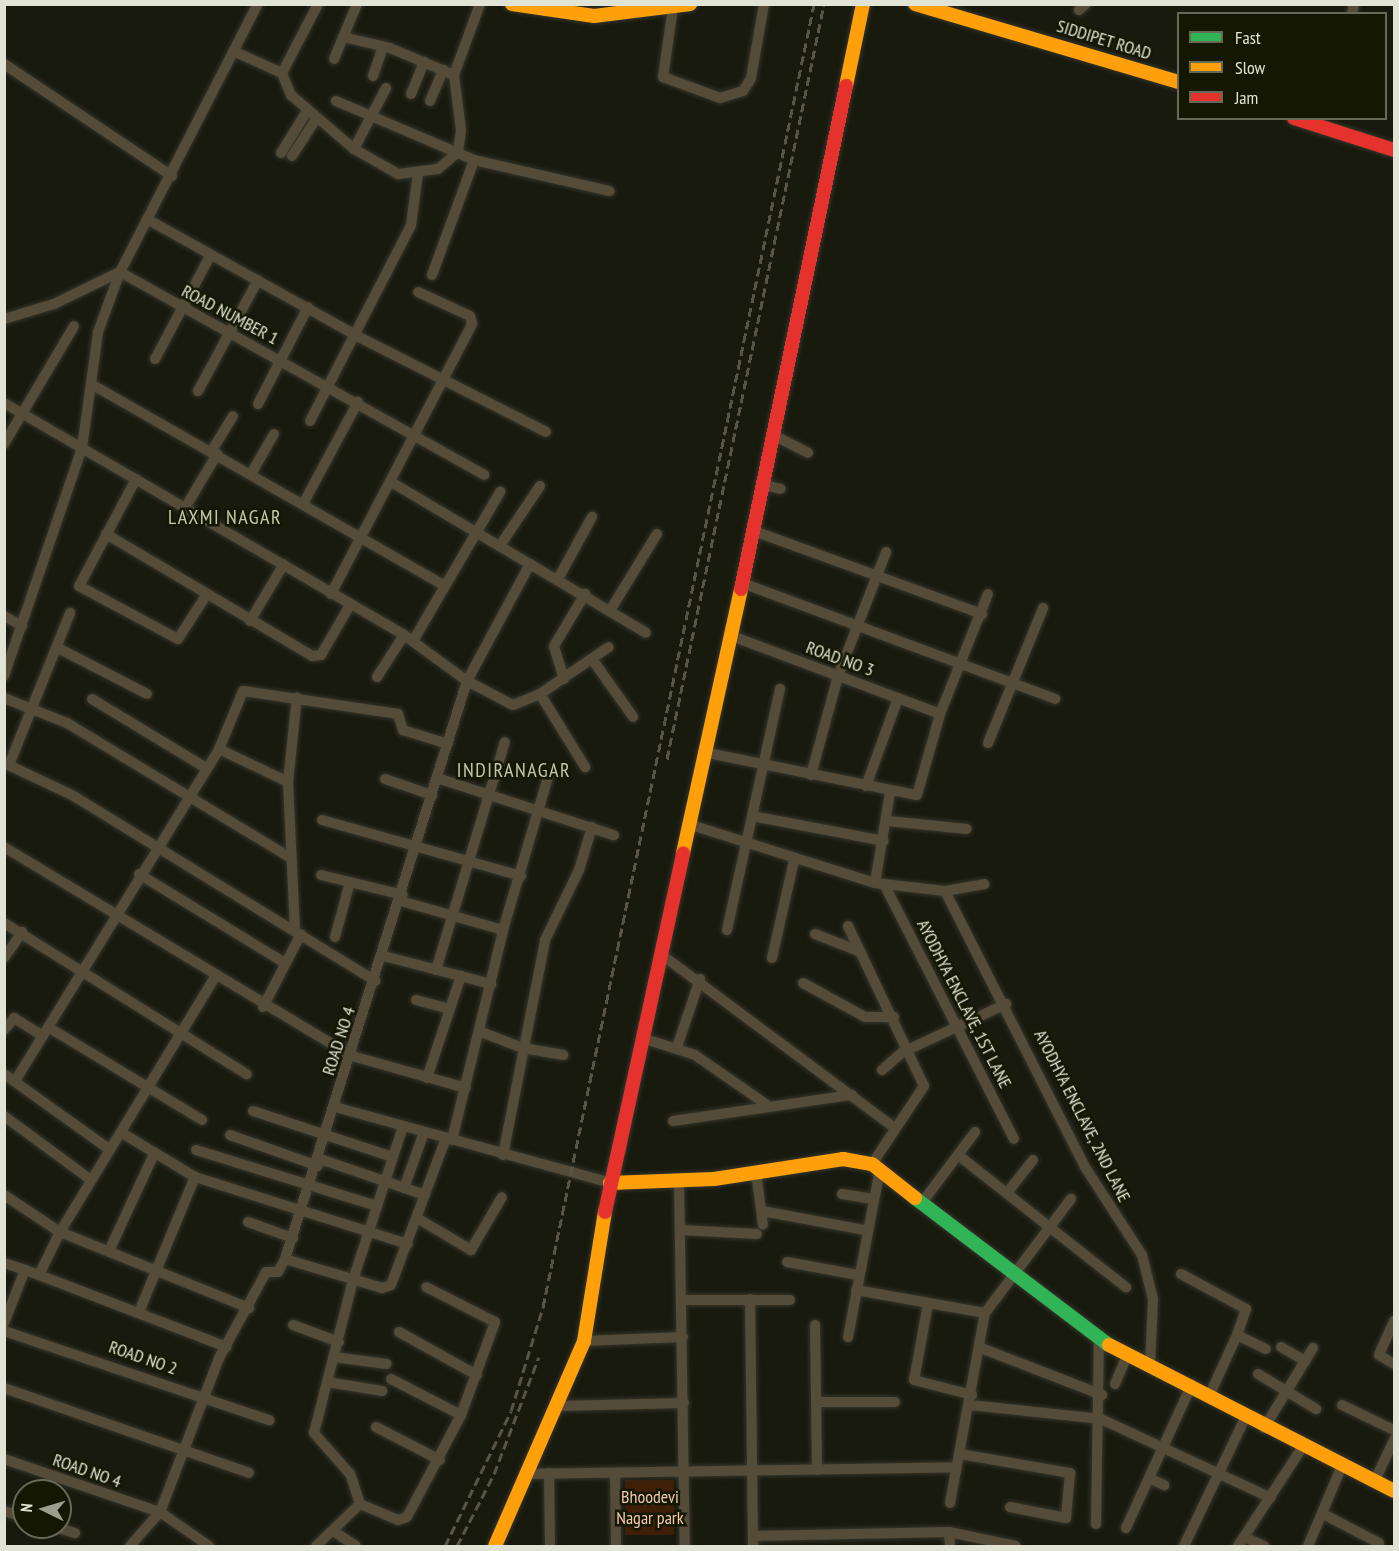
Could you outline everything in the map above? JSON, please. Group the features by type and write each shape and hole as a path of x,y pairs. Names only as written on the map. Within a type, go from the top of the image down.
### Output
{"street":[{"path":"4,676 82,448 99,332 120,272 172,176 258,4"},
{"path":"282,73 318,4"},
{"path":"334,59 357,4"},
{"path":"233,51 282,73 291,95 311,115 354,149 398,174 418,173 438,169 458,152 461,130 454,75 480,4"},
{"path":"512,4 594,16 690,4"},
{"path":"579,4 595,4"},
{"path":"673,7 663,77 720,98 743,91 751,78 764,4"},
{"path":"495,1546 558,1406 584,1341 610,1183 645,1040 703,752 775,436 863,4"},
{"name":"SIDDIPET ROAD","path":"915,4 938,7 1177,81"},
{"name":"SIDDIPET ROAD","path":"972,4 1177,68"},
{"path":"343,37 424,61 454,75"},
{"path":"373,76 383,47"},
{"path":"411,94 424,61"},
{"path":"4,64 172,176"},
{"path":"430,101 443,70"},
{"path":"354,149 386,88"},
{"path":"336,101 474,160 609,191"},
{"path":"287,154 311,115"},
{"path":"1300,120 1395,150"},
{"path":"1340,120 1395,138"},
{"path":"432,275 474,160"},
{"path":"310,421 327,385 356,335 414,217 418,173"},
{"path":"147,219 356,335 546,432"},
{"path":"155,360 210,256"},
{"path":"4,319 54,304 120,272"},
{"name":"ROAD NUMBER 1","path":"120,272 182,310 327,385 484,475"},
{"path":"198,391 258,280"},
{"path":"331,594 392,482 473,319 418,292"},
{"path":"258,404 308,307"},
{"path":"4,444 74,326"},
{"path":"91,384 444,585"},
{"path":"303,504 358,402"},
{"path":"4,403 409,638 467,681 513,705 540,694 609,646"},
{"path":"185,508 233,416"},
{"path":"251,474 274,434"},
{"path":"775,436 808,453"},
{"path":"136,479 80,586 178,639 207,594"},
{"path":"392,482 611,609 646,633"},
{"path":"764,485 781,489"},
{"path":"501,544 540,486"},
{"path":"376,677 409,638 500,492"},
{"path":"558,579 592,517"},
{"path":"754,531 982,614"},
{"path":"106,534 250,621 317,657 350,605"},
{"path":"611,609 657,534"},
{"path":"811,775 838,676 886,552"},
{"path":"250,621 284,564"},
{"name":"ROAD NO 4","path":"285,1259 327,1138 467,681 530,564"},
{"path":"742,583 1055,699"},
{"path":"564,679 554,646 585,594"},
{"path":"703,752 891,792 917,795 940,714 982,614 988,594"},
{"path":"988,743 1011,682 1044,608"},
{"path":"70,613 58,648 7,764 54,784 375,981"},
{"path":"4,616 22,626"},
{"name":"ROAD NO 3","path":"729,635 940,714"},
{"path":"58,648 147,694"},
{"path":"592,658 633,717"},
{"path":"728,930 743,844 752,816 780,689"},
{"path":"15,1081 156,846 219,749 243,691 297,697 398,714 403,730 448,744"},
{"path":"540,694 585,767"},
{"path":"263,1007 298,932 291,858 288,782 297,697"},
{"path":"4,698 32,707 188,795 291,858"},
{"path":"866,786 898,698"},
{"path":"92,699 206,768"},
{"path":"436,970 505,742"},
{"path":"219,749 288,782"},
{"path":"130,1546 160,1512 184,1454 202,1400 266,1272 278,1272 285,1259 353,1280 391,1285 449,1139 466,1088 481,1032 503,930 521,876 549,774"},
{"path":"438,778 614,835"},
{"path":"386,779 432,795"},
{"path":"880,883 891,792"},
{"path":"752,816 884,842"},
{"path":"322,820 521,876"},
{"path":"888,821 968,829"},
{"path":"688,824 794,860 880,883 945,891 984,884"},
{"path":"503,1155 545,940 579,870 592,827"},
{"path":"4,847 263,1007 352,1056 466,1088"},
{"path":"772,958 794,860"},
{"path":"139,874 285,963"},
{"path":"321,875 503,930"},
{"path":"335,937 350,882"},
{"name":"AYODHYA ENCLAVE, 1ST LANE","path":"880,883 1014,1139"},
{"name":"AYODHYA ENCLAVE, 2ND LANE","path":"945,891 1006,1004 1085,1167 1142,1254 1153,1299 1150,1364"},
{"path":"4,923 183,1029 247,1074"},
{"path":"848,926 894,1017 924,1086 895,1128 876,1167 848,1337"},
{"path":"4,958 22,932"},
{"path":"815,934 861,952"},
{"path":"662,955 700,980 895,1128"},
{"path":"384,956 491,984"},
{"path":"427,1078 461,976"},
{"path":"39,1275 60,1232 215,977"},
{"path":"677,1047 700,980"},
{"path":"803,983 865,1017 894,1017"},
{"path":"416,1000 450,1009"},
{"path":"882,1070 909,1049 1006,1004"},
{"path":"6,1026 18,1019 46,1031 202,1120"},
{"path":"481,1032 523,1048 563,1054"},
{"path":"645,1040 677,1047 770,1107"},
{"path":"4,1074 110,1150"},
{"path":"673,1121 852,1095"},
{"path":"335,1107 610,1183 679,1181 843,1159 876,1167 1099,1341 1192,1384 1264,1428 1341,1468 1395,1491"},
{"path":"253,1111 327,1138 393,1157"},
{"path":"4,1116 91,1180"},
{"path":"360,1504 350,1474 314,1433 353,1280 403,1126"},
{"path":"404,1188 424,1132"},
{"path":"921,1204 975,1132"},
{"path":"122,1133 195,1177 408,1244"},
{"path":"230,1135 386,1181 425,1195"},
{"path":"196,1150 377,1206"},
{"path":"109,1251 154,1154"},
{"path":"958,1155 1126,1287"},
{"path":"1007,1193 1033,1160"},
{"path":"681,1230 760,1230 762,1211 756,1172"},
{"path":"139,1312 195,1177"},
{"path":"679,1181 685,1546"},
{"path":"842,1194 872,1199"},
{"path":"4,1195 60,1232 249,1308"},
{"path":"417,1218 471,1250 502,1197"},
{"path":"950,1503 981,1348 985,1313 1049,1225 1071,1199"},
{"path":"762,1211 866,1230"},
{"path":"248,1222 293,1238"},
{"path":"787,1262 858,1275"},
{"path":"4,1263 227,1347"},
{"path":"4,1323 25,1270"},
{"path":"1181,1274 1246,1309 1237,1335 1210,1394"},
{"path":"360,1504 403,1520 440,1460 461,1415 495,1322 426,1287"},
{"path":"856,1290 985,1313"},
{"path":"4,1292 16,1297"},
{"path":"750,1299 753,1541 884,1541 949,1532 1016,1546"},
{"path":"681,1300 790,1300"},
{"path":"928,1304 914,1380 971,1400 1101,1419 1220,1471 1271,1498"},
{"path":"1395,1321 1378,1355 1395,1364"},
{"path":"293,1325 339,1342"},
{"path":"815,1325 817,1470"},
{"name":"ROAD NO 2","path":"4,1331 168,1383 202,1400 269,1420"},
{"path":"399,1332 477,1375"},
{"path":"1237,1335 1266,1349"},
{"path":"584,1341 683,1337"},
{"path":"1096,1524 1102,1395 1099,1341"},
{"path":"1281,1347 1305,1361"},
{"path":"981,1348 1102,1395"},
{"path":"1264,1428 1313,1348"},
{"path":"1115,1384 1128,1354"},
{"path":"334,1357 387,1364"},
{"path":"1258,1374 1316,1408"},
{"path":"391,1379 461,1415"},
{"path":"327,1382 382,1391"},
{"path":"1126,1528 1192,1384"},
{"path":"4,1388 184,1454 249,1473"},
{"path":"816,1402 895,1402"},
{"path":"558,1406 684,1403"},
{"path":"1342,1405 1395,1430"},
{"path":"1184,1546 1246,1416"},
{"path":"376,1427 440,1460"},
{"path":"1374,1482 1395,1440"},
{"path":"1264,1546 1241,1542 1302,1448"},
{"path":"960,1454 1070,1473 1066,1518 1010,1507"},
{"name":"ROAD NO 4","path":"4,1459 160,1512 209,1546"},
{"path":"526,1474 957,1467"},
{"path":"1308,1546 1341,1468"},
{"path":"549,1473 550,1546"},
{"path":"615,1473 616,1546"},
{"path":"1149,1478 1164,1485"},
{"path":"316,1546 360,1504"},
{"path":"1323,1514 1379,1543"},
{"path":"333,1531 356,1546"},
{"path":"949,1532 950,1546"}],"green space":[{"name":"Bhoodevi Nagar park","path":"625,1480 674,1480 674,1535 625,1535"}],"railway":[{"path":"445,1546 511,1411 543,1307 814,4"},
{"path":"667,759 824,4"},
{"path":"457,1546 494,1474 539,1357"}],"traffic: fast":[{"path":"915,1198 1109,1345"}],"traffic: slow":[{"path":"512,4 594,16 690,4"},
{"path":"846,86 863,4"},
{"path":"915,4 1177,82"},
{"path":"683,853 741,589"},
{"path":"610,1183 714,1179 843,1159 872,1164 915,1198"},
{"path":"495,1546 584,1341 605,1212"},
{"path":"1109,1345 1394,1491"}],"traffic: jam":[{"path":"741,589 846,86"},
{"path":"1300,120 1394,150"},
{"path":"605,1212 683,853"}],"district":[{"name":"LAXMI NAGAR","path":"225,517"},
{"name":"INDIRANAGAR","path":"514,770"}]}
